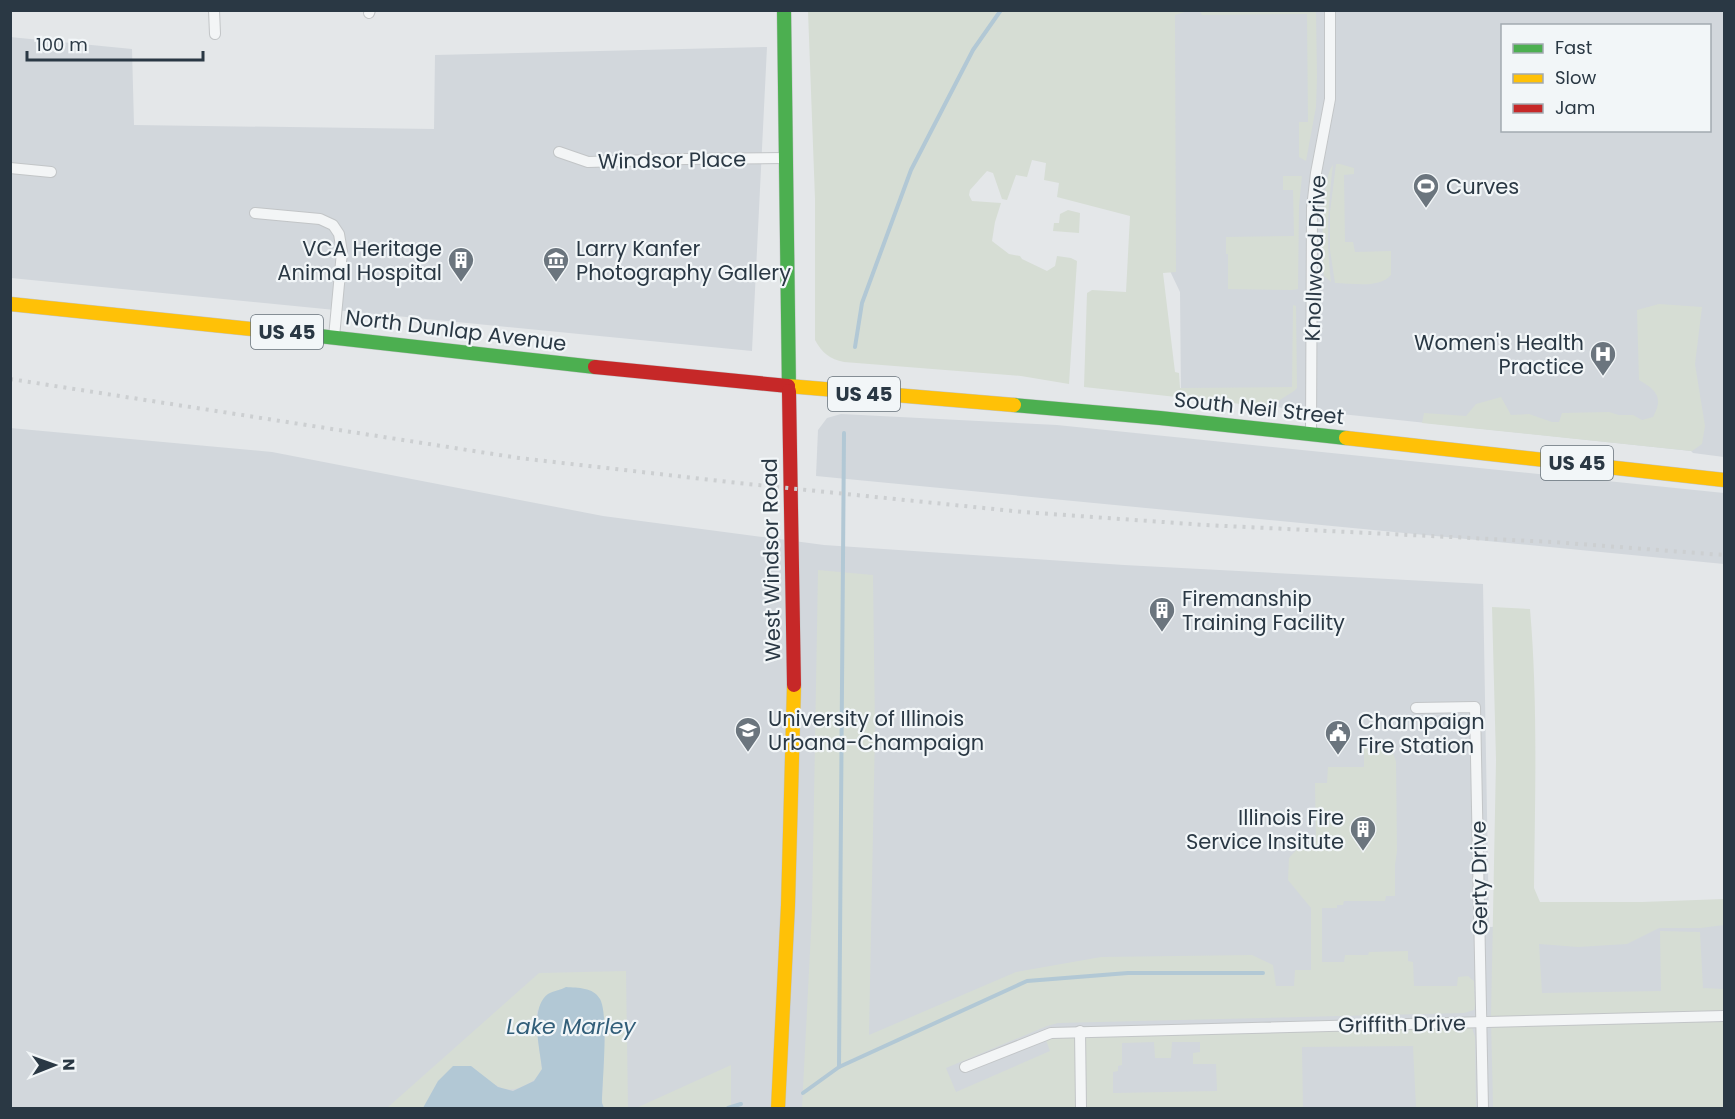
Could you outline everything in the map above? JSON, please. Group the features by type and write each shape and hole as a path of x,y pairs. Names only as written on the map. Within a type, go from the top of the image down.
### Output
{"main road":[{"name":"West Windsor Road","path":"778,1108 788,905 794,707 784,10"},
{"name":"North Dunlap Avenue","path":"10,304 334,337 562,364 788,386"},
{"name":"South Neil Street","path":"788,386 1074,410 1725,480"}],"street":[{"path":"214,10 215,34"},
{"name":"Knollwood Drive","path":"1311,434 1312,208 1330,99 1330,10"},
{"name":"Windsor Place","path":"559,152 588,162 786,158"},
{"path":"10,168 51,172"},
{"path":"255,213 320,219 333,225 339,234 342,252 334,337"},
{"name":"Gerty Drive","path":"1416,708 1475,707 1483,1108"},
{"name":"Griffith Drive","path":"965,1067 1051,1033 1080,1031 1725,1016"},
{"path":"1080,1031 1082,1108"}],"shaded area":[{"path":"1199,10 1316,11 1316,107 1306,161 1299,157 1299,122 1308,122 1307,14 1202,15"},
{"path":"808,11 1185,11 1175,15 1176,272 1163,273 1175,372 1179,373 1180,388 1292,387 1293,305 1296,306 1297,388 1269,407 1084,387 1087,293 1092,290 1126,292 1130,216 1057,197 1059,183 1044,180 1046,163 1032,160 1027,177 1016,175 1007,200 1002,199 993,173 987,171 970,190 969,195 972,201 1001,203 992,241 1009,254 1020,256 1047,271 1055,266 1057,256 1077,261 1069,384 1021,376 844,362 827,355 815,340 815,199"},
{"path":"1168,11 1724,11 1724,457 1691,451 1181,397 1180,292 1170,271"},
{"path":"10,37 132,49 134,125 434,129 435,55 767,47 752,351 11,278"},
{"path":"1336,164 1354,168 1354,174 1344,175 1345,242 1353,242 1355,252 1391,251 1391,275 1380,282 1372,284 1335,283 1330,250 1330,212"},
{"path":"1333,165 1328,223 1331,282 1324,276 1323,235 1326,184"},
{"path":"1283,176 1302,176 1299,206 1298,289 1228,289 1226,237 1294,236 1293,190 1283,190"},
{"path":"1068,210 1080,213 1079,233 1053,231 1054,223 1059,223 1060,214"},
{"path":"1659,304 1702,307 1695,364 1705,426 1702,444 1692,451 1422,423 1424,413 1466,416 1476,404 1501,397 1511,415 1529,414 1552,422 1559,422 1562,413 1609,412 1633,415 1642,420 1653,417 1658,399 1650,387 1639,380 1637,310"},
{"path":"841,414 1057,425 1724,493 1724,564 816,476 818,430 827,418"},
{"name":"University of Illinois Urbana-Champaign","path":"10,428 272,452 603,516 824,545 1124,565 1483,584 1489,927 1724,923 1724,1108 11,1108"},
{"path":"818,570 873,575 875,731 869,1035 1016,972 1101,957 1252,955 1273,965 1276,986 1294,986 1295,970 1311,970 1311,908 1288,880 1289,858 1297,849 1316,848 1315,783 1327,783 1328,767 1364,767 1364,745 1375,745 1389,749 1396,762 1395,896 1386,896 1385,901 1344,901 1343,905 1337,905 1337,908 1322,908 1322,962 1344,962 1345,955 1408,951 1408,961 1413,962 1414,986 1457,986 1458,977 1468,976 1474,981 1474,1010 1464,1013 1058,1023 946,1068 956,1092 1050,1051 1046,1040 1049,1038 1467,1027 1472,1028 1475,1037 1476,1108 1416,1108 1413,1046 1302,1047 1303,1108 802,1108 812,912","holes":["1154,1042 1155,1058 1171,1058 1172,1042 1200,1042 1200,1052 1193,1053 1193,1064 1216,1064 1217,1091 1113,1093 1113,1072 1118,1071 1118,1066 1122,1065 1122,1043"]},
{"path":"1492,607 1530,609 1535,714 1534,888 1540,902 1724,899 1724,925 1701,928 1659,928 1627,944 1578,947 1539,944 1542,993 1661,991 1660,931 1700,932 1703,988 1724,989 1724,1108 1493,1108 1491,1017 1496,760"},
{"path":"626,971 628,1108 604,1108 602,1103 605,1022 537,1010 537,1033 542,1069 532,1082 514,1089 507,1089 494,1084 471,1066 438,1081 423,1108 387,1108 539,973"},
{"path":"731,1065 731,1108 636,1108"}],"water":[{"name":"Lake Marley","path":"566,987 593,992 600,999 603,1007 605,1034 602,1103 604,1108 423,1108 438,1081 453,1066 471,1066 498,1087 513,1091 534,1081 542,1069 537,1019 542,1000 548,994"}],"waterway":[{"path":"855,347 862,303 911,170 973,50 1001,10"},
{"path":"803,1093 839,1067 844,433"},
{"path":"839,1067 1027,981 1128,973 1263,973"},
{"path":"728,1108 741,1104"}],"railway":[{"path":"10,379 519,458 738,483 1023,512 1205,525 1553,542 1724,555"}],"traffic: fast":[{"path":"784,10 789,391"},
{"path":"310,335 595,367"},
{"path":"1014,405 1346,438"}],"traffic: slow":[{"path":"10,304 310,335"},
{"path":"788,386 1014,405"},
{"path":"1346,438 1724,480"},
{"path":"778,1108 788,905 794,685"}],"traffic: jam":[{"path":"595,367 788,386"},
{"path":"789,391 794,685"}],"place":[{"name":"Curves","path":"1426,209"},
{"name":"VCA Heritage Animal Hospital","path":"461,283"},
{"name":"Larry Kanfer Photography Gallery","path":"556,283"},
{"name":"Women's Health Practice","path":"1603,377"},
{"name":"Firemanship Training Facility","path":"1162,633"},
{"name":"University of Illinois Urbana-Champaign","path":"748,753"},
{"name":"Champaign Fire Station","path":"1338,756"},
{"name":"Illinois Fire Service Insitute","path":"1363,852"}]}
